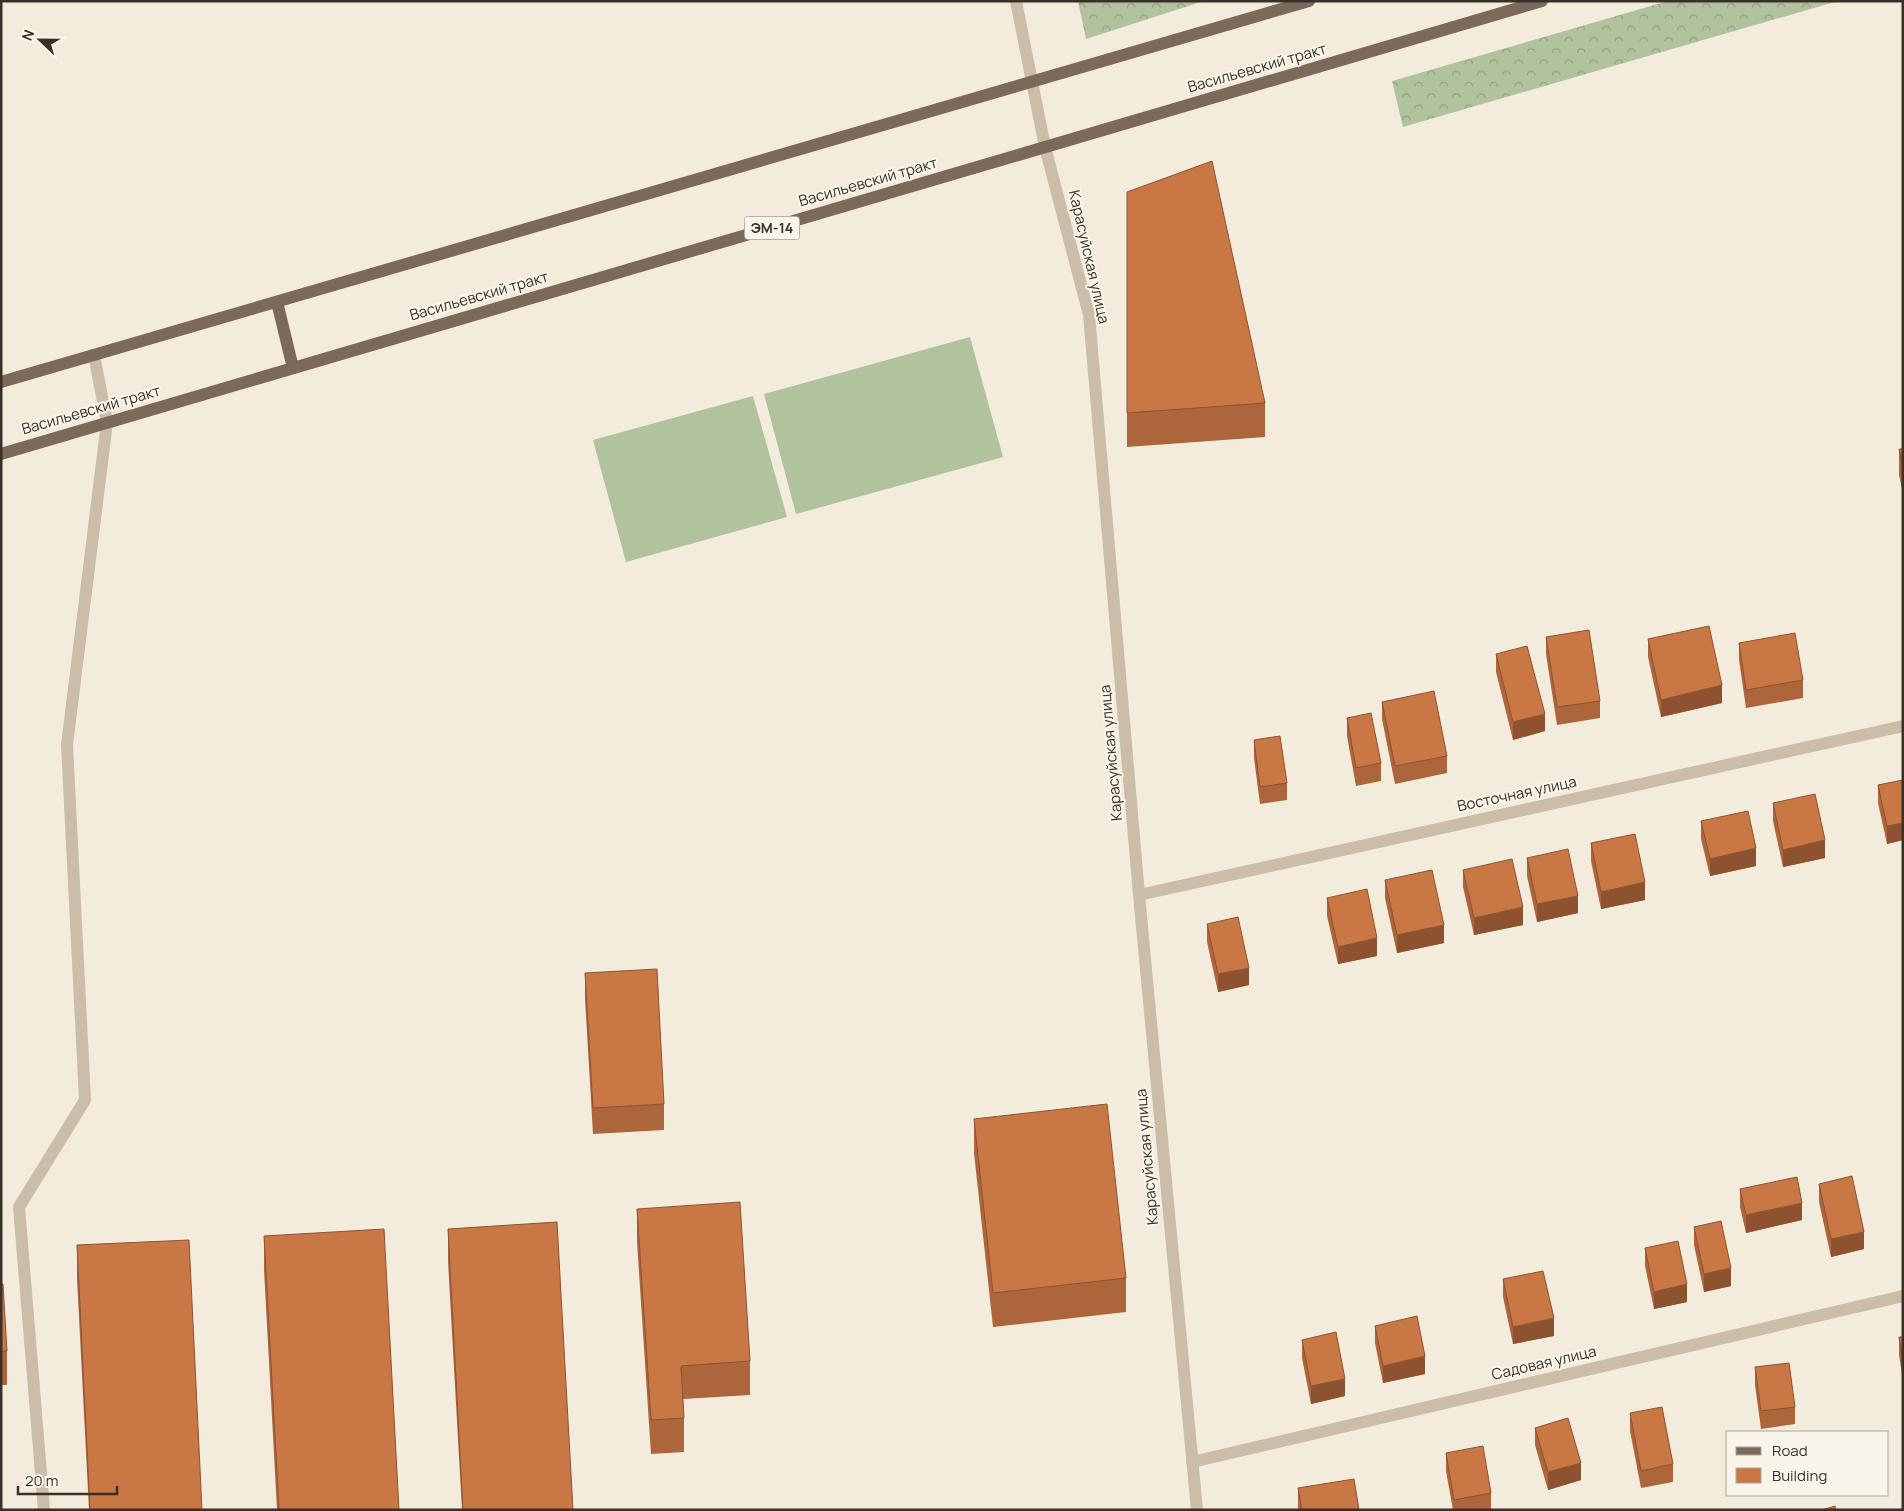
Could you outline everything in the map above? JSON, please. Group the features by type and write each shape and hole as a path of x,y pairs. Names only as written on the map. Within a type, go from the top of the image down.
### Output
{"main road":[{"path":"1,382 1309,1"},
{"name":"Васильевский тракт","path":"1,454 1542,1"},
{"path":"278,302 293,368"}],"street":[{"name":"Карасуйская улица","path":"1016,1 1045,147 1089,315 1139,895 1197,1510"},
{"path":"44,1510 19,1207 85,1100 67,745 107,422 94,355"},
{"name":"Восточная улица","path":"1139,895 1903,726"},
{"name":"Садовая улица","path":"1192,1462 1903,1296"}],"green space":[{"path":"1078,1 1204,1 1086,39"},
{"path":"1668,1 1838,1 1403,127 1392,81"},
{"path":"970,337 1003,457 796,514 764,394"},
{"path":"753,396 787,517 626,562 593,440"}],"building":[{"path":"1212,161 1265,403 1127,413 1127,192"},
{"path":"1899,449 1903,449 1903,467"},
{"path":"1709,626 1722,685 1661,700 1648,639"},
{"path":"1589,630 1600,701 1557,707 1546,637"},
{"path":"1795,633 1803,680 1746,690 1739,643"},
{"path":"1527,646 1545,714 1513,722 1496,654"},
{"path":"1434,691 1447,756 1395,766 1382,702"},
{"path":"1371,713 1381,763 1356,768 1347,718"},
{"path":"1280,736 1287,783 1260,787 1254,740"},
{"path":"1903,780 1903,823 1887,826 1878,785"},
{"path":"1815,794 1825,840 1783,850 1773,803"},
{"path":"1748,811 1756,848 1710,859 1701,821"},
{"path":"1635,834 1645,882 1601,892 1591,843"},
{"path":"1568,849 1578,896 1537,904 1527,858"},
{"path":"1512,859 1523,907 1474,918 1463,870"},
{"path":"1432,870 1444,925 1397,935 1385,880"},
{"path":"1367,889 1377,938 1338,947 1327,898"},
{"path":"1238,917 1249,968 1218,974 1207,924"},
{"path":"657,969 664,1104 593,1108 585,973"},
{"path":"1107,1104 1126,1278 993,1293 974,1119"},
{"path":"1852,1176 1864,1232 1831,1239 1819,1184"},
{"path":"1797,1177 1802,1203 1746,1215 1740,1189"},
{"path":"740,1202 750,1361 681,1366 684,1418 651,1420 637,1209"},
{"path":"1721,1221 1731,1268 1704,1274 1694,1227"},
{"path":"557,1222 573,1510 463,1510 448,1229"},
{"path":"384,1229 399,1510 279,1510 264,1236"},
{"path":"189,1240 202,1510 90,1510 77,1245"},
{"path":"1678,1241 1687,1284 1654,1292 1645,1248"},
{"path":"1543,1271 1554,1318 1513,1327 1503,1279"},
{"path":"1,1284 3,1284 7,1351 1,1351"},
{"path":"1417,1316 1425,1356 1383,1366 1375,1326"},
{"path":"1336,1332 1345,1379 1311,1386 1302,1340"},
{"path":"1899,1337 1903,1337 1903,1363"},
{"path":"1789,1363 1795,1407 1761,1411 1755,1367"},
{"path":"1662,1407 1673,1464 1641,1471 1630,1413"},
{"path":"1568,1418 1581,1463 1548,1472 1535,1428"},
{"path":"1483,1446 1491,1493 1454,1500 1446,1453"},
{"path":"1354,1479 1359,1510 1302,1510 1298,1488"},
{"path":"1835,1506 1836,1510 1822,1510"}]}
